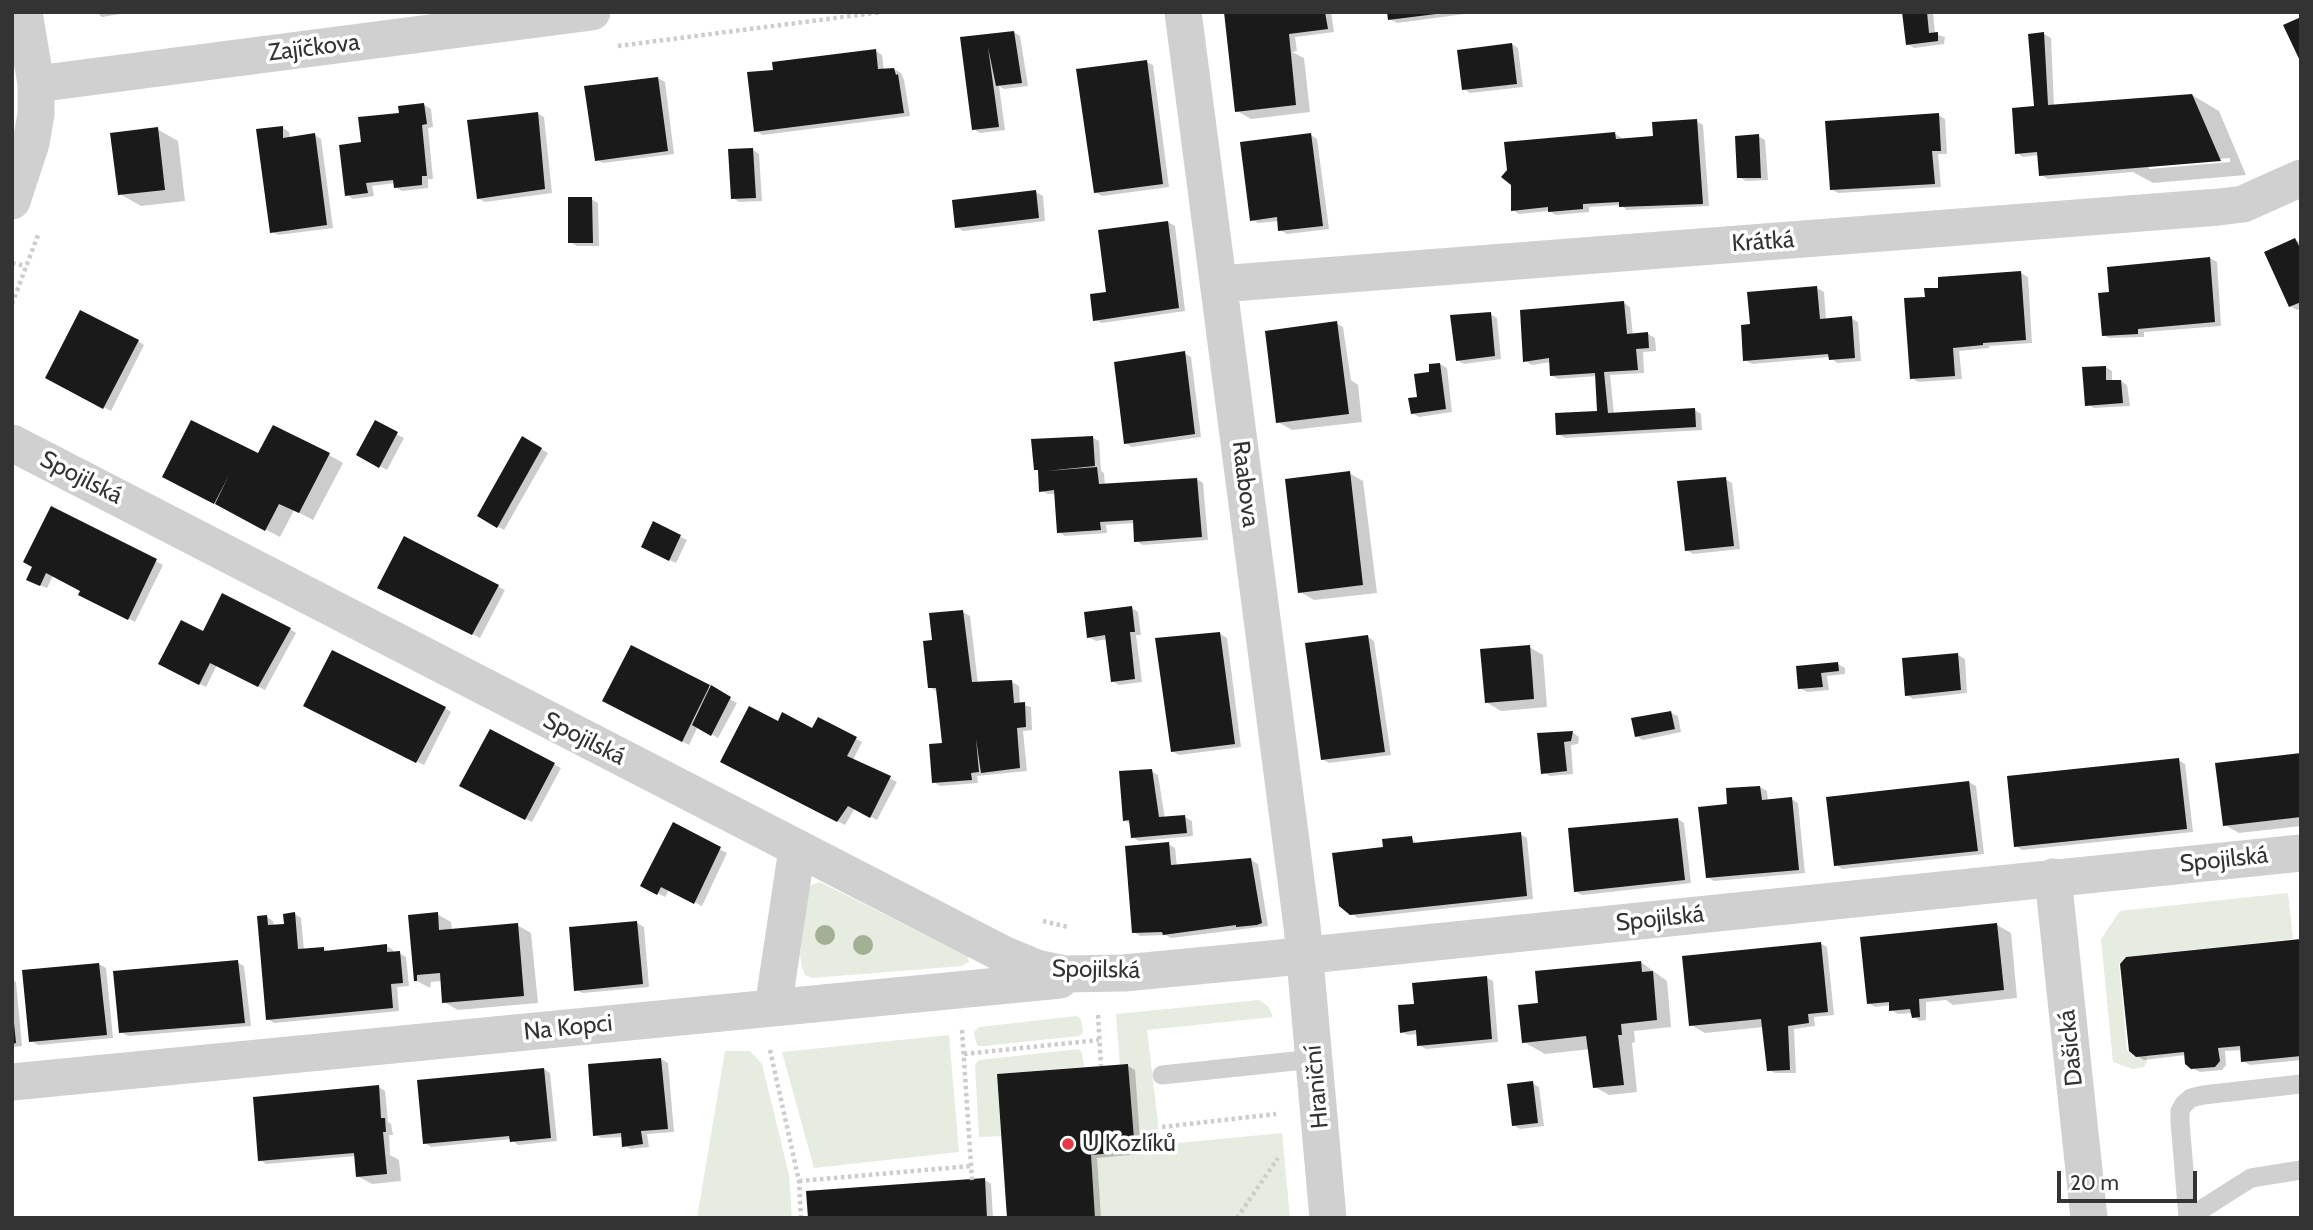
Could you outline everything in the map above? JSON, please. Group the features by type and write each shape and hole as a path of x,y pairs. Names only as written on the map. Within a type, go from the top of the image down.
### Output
{"street":[{"path":"12,201 31,143 36,114 36,84 24,12"},
{"name":"Zajíčkova","path":"36,84 592,12"},
{"name":"Raabova","path":"1183,12 1305,956"},
{"name":"Krátká","path":"1219,284 2219,207 2243,204 2301,178"},
{"name":"Spojilská","path":"12,443 1003,954 1026,964 1065,974 1124,973 1305,956 2301,853"},
{"path":"773,1008 797,849"},
{"name":"Dašická","path":"2053,877 2089,1218"},
{"name":"Hraniční","path":"1305,956 1328,1218"},
{"name":"Na Kopci","path":"12,1082 1124,973"}],"lane":[{"path":"1162,1075 1314,1059"},
{"path":"2301,1084 2203,1095 2184,1104 2180,1111 2180,1122 2188,1218 2251,1178 2301,1170"}],"path":[{"path":"12,262 26,266"},
{"path":"1038,920 1075,929"},
{"path":"1097,1014 1101,1066"},
{"path":"972,1180 964,1054 1099,1040"},
{"path":"769,1049 799,1181 801,1218"},
{"path":"1162,1127 1288,1112"},
{"path":"1237,1218 1283,1151"},
{"path":"799,1181 971,1166"}],"shaded area":[{"path":"820,882 967,956 969,962 962,966 812,978 805,975 800,955 809,890 811,885"},
{"path":"2288,893 2293,939 2124,957 2119,964 2127,1050 2134,1056 2147,1055 2147,1061 2144,1067 2133,1069 2113,1062 2101,939 2120,911"},
{"path":"1259,1000 1268,1006 1273,1017 1147,1030 1158,1122 1157,1145 1282,1133 1290,1218 1095,1218 1091,1155 1135,1151 1128,1065 1120,1065 1116,1014"},
{"path":"1077,1016 1081,1019 1083,1032 1079,1036 984,1046 978,1046 976,1042 974,1032 979,1027"},
{"path":"949,1035 959,1152 814,1168 782,1052"},
{"path":"1079,1049 1084,1067 997,1074 1001,1136 979,1137 975,1065 979,1060"},
{"path":"725,1051 750,1051 762,1064 789,1175 792,1218 697,1218"}],"building":[{"path":"1224,12 1325,12 1328,29 1289,34 1296,105 1235,112"},
{"path":"1387,12 1436,12 1436,14 1388,20"},
{"path":"1902,12 1927,12 1929,33 1938,32 1938,41 1906,45"},
{"path":"2301,17 2301,63 2283,25"},
{"path":"1014,31 1022,83 996,86 988,47 999,127 972,130 960,37"},
{"path":"2044,32 2048,105 2192,94 2221,161 2039,176 2037,152 2015,154 2012,108 2034,106 2028,34"},
{"path":"1512,43 1517,84 1462,90 1457,50"},
{"path":"876,49 878,69 894,68 896,75 898,74 904,113 754,132 747,72 773,70 772,62"},
{"path":"1147,60 1163,184 1094,193 1076,69"},
{"path":"658,77 668,151 595,161 584,86"},
{"path":"424,103 427,124 422,125 427,176 422,176 422,185 394,188 393,180 366,183 368,193 345,196 339,145 361,142 358,117 399,113 398,106"},
{"path":"538,112 545,189 477,199 467,120"},
{"path":"1939,113 1941,151 1932,151 1935,184 1830,190 1825,121"},
{"path":"1697,119 1703,204 1619,207 1619,202 1583,204 1583,209 1548,212 1548,207 1511,211 1511,185 1501,177 1507,170 1504,142 1615,132 1616,139 1653,136 1652,122"},
{"path":"283,126 283,138 315,133 327,225 270,233 256,129"},
{"path":"158,127 165,190 118,195 110,133"},
{"path":"1311,133 1323,226 1278,231 1277,217 1250,221 1240,142"},
{"path":"1759,134 1761,178 1737,178 1735,136"},
{"path":"753,148 756,198 731,199 728,149"},
{"path":"1036,190 1039,218 955,228 952,200"},
{"path":"568,197 592,197 593,243 568,243"},
{"path":"1168,221 1179,308 1093,321 1090,294 1106,292 1098,230"},
{"path":"2295,238 2301,250 2301,302 2289,307 2264,252"},
{"path":"2210,257 2215,322 2138,329 2138,334 2102,336 2098,293 2109,292 2107,267"},
{"path":"2021,271 2026,340 1953,348 1955,376 1910,379 1904,298 1925,297 1924,288 1938,288 1938,277"},
{"path":"1817,286 1820,319 1852,316 1855,358 1829,360 1828,354 1743,361 1741,325 1750,324 1747,292"},
{"path":"1624,301 1627,334 1648,332 1649,348 1636,349 1638,370 1604,372 1608,413 1695,408 1696,427 1556,435 1555,413 1597,411 1595,373 1550,376 1549,358 1523,362 1520,310"},
{"path":"80,310 139,340 103,409 45,378"},
{"path":"1491,312 1495,356 1456,361 1450,315"},
{"path":"1337,321 1349,414 1276,423 1265,331"},
{"path":"1185,351 1195,434 1124,444 1114,362"},
{"path":"1440,363 1446,409 1411,414 1408,398 1417,397 1414,374 1429,372 1429,364"},
{"path":"2106,366 2106,380 2121,380 2123,403 2085,406 2082,367"},
{"path":"191,420 258,453 273,425 330,453 299,513 279,504 265,531 215,504 229,475 214,504 162,477"},
{"path":"375,420 398,432 379,468 356,455"},
{"path":"522,436 542,448 497,528 477,516"},
{"path":"1093,436 1095,466 1046,471 1097,467 1099,484 1197,478 1202,537 1134,542 1133,520 1100,522 1101,530 1057,533 1054,490 1039,492 1038,470 1034,470 1031,439"},
{"path":"1350,471 1363,585 1298,593 1285,479"},
{"path":"1726,477 1734,546 1685,551 1677,481"},
{"path":"51,506 157,559 128,620 78,595 80,591 46,573 40,586 26,580 32,567 23,562"},
{"path":"653,521 681,535 669,561 641,547"},
{"path":"404,536 499,585 472,635 377,588"},
{"path":"222,593 291,628 258,687 210,663 199,685 158,664 181,620 203,631"},
{"path":"1132,606 1135,632 1130,632 1135,679 1111,682 1105,635 1087,638 1084,612"},
{"path":"963,610 972,682 1012,680 1014,703 1025,702 1026,727 1017,728 1020,768 981,773 976,739 979,772 971,773 972,780 932,783 929,744 942,743 936,688 928,688 923,641 932,640 929,613"},
{"path":"1220,632 1235,744 1171,752 1155,638"},
{"path":"1368,635 1385,752 1321,760 1305,643"},
{"path":"631,645 710,685 682,742 602,701"},
{"path":"1530,645 1534,699 1485,703 1480,649"},
{"path":"332,650 446,707 416,763 303,706"},
{"path":"1958,653 1961,690 1905,696 1902,658"},
{"path":"1838,662 1839,671 1821,673 1823,687 1798,689 1796,666"},
{"path":"711,685 731,697 711,736 692,725"},
{"path":"749,706 778,721 782,712 812,728 818,717 857,737 847,756 891,776 870,818 848,806 837,822 720,762"},
{"path":"1671,711 1675,729 1635,737 1631,718"},
{"path":"490,729 555,763 525,820 459,786"},
{"path":"1573,731 1571,741 1564,742 1567,771 1541,774 1537,733"},
{"path":"2301,753 2301,817 2223,826 2215,763"},
{"path":"2179,758 2187,829 2014,847 2007,776"},
{"path":"1152,769 1159,817 1185,815 1187,833 1131,838 1129,820 1123,821 1119,771"},
{"path":"1969,781 1978,851 1834,866 1826,797"},
{"path":"1760,786 1762,800 1792,797 1799,870 1706,878 1698,807 1727,804 1726,788"},
{"path":"1678,818 1685,880 1574,892 1568,828"},
{"path":"673,822 721,847 694,904 661,887 657,895 640,886"},
{"path":"1521,832 1527,896 1350,915 1339,906 1332,853 1383,847 1382,839 1412,836 1413,843"},
{"path":"1169,842 1171,865 1251,858 1262,923 1163,935 1162,932 1132,933 1125,846"},
{"path":"295,912 298,949 324,947 324,951 387,944 387,952 400,951 403,983 391,984 393,1008 266,1020 257,916 267,915 268,925 284,924 283,914"},
{"path":"438,912 439,930 518,923 524,996 442,1003 440,973 417,975 417,981 414,981 408,915"},
{"path":"637,921 643,984 574,991 569,927"},
{"path":"1997,923 2004,990 1919,999 1920,1017 1912,1018 1910,1009 1889,1011 1889,1002 1867,1004 1860,937"},
{"path":"2301,939 2301,1056 2241,1062 2240,1046 2218,1048 2220,1061 2215,1067 2191,1069 2185,1064 2184,1052 2136,1057 2129,1051 2120,964 2126,957"},
{"path":"1821,942 1828,1012 1808,1014 1809,1023 1788,1026 1790,1070 1767,1071 1761,1019 1689,1026 1682,956"},
{"path":"238,960 245,1023 119,1033 113,971"},
{"path":"1641,961 1642,972 1653,971 1657,1020 1621,1024 1622,1035 1618,1035 1624,1085 1593,1088 1586,1036 1522,1043 1518,1005 1538,1003 1535,971"},
{"path":"99,963 107,1035 29,1042 22,970"},
{"path":"1487,976 1492,1039 1417,1046 1416,1030 1400,1033 1398,1005 1414,1004 1412,983"},
{"path":"12,1023 16,1043 12,1044"},
{"path":"661,1058 668,1129 641,1131 643,1144 622,1147 621,1133 593,1136 588,1064"},
{"name":"U Kozlíků","path":"1128,1064 1135,1151 1091,1155 1095,1218 1007,1218 997,1074"},
{"path":"544,1068 551,1138 510,1142 509,1136 423,1144 417,1080"},
{"path":"1533,1081 1538,1123 1512,1126 1507,1084"},
{"path":"379,1085 381,1118 385,1118 386,1132 383,1132 387,1174 356,1177 354,1153 258,1161 253,1097"},
{"path":"985,1178 987,1218 808,1218 806,1191"}],"place":[{"name":"U Kozlíků","path":"1068,1144"}]}
